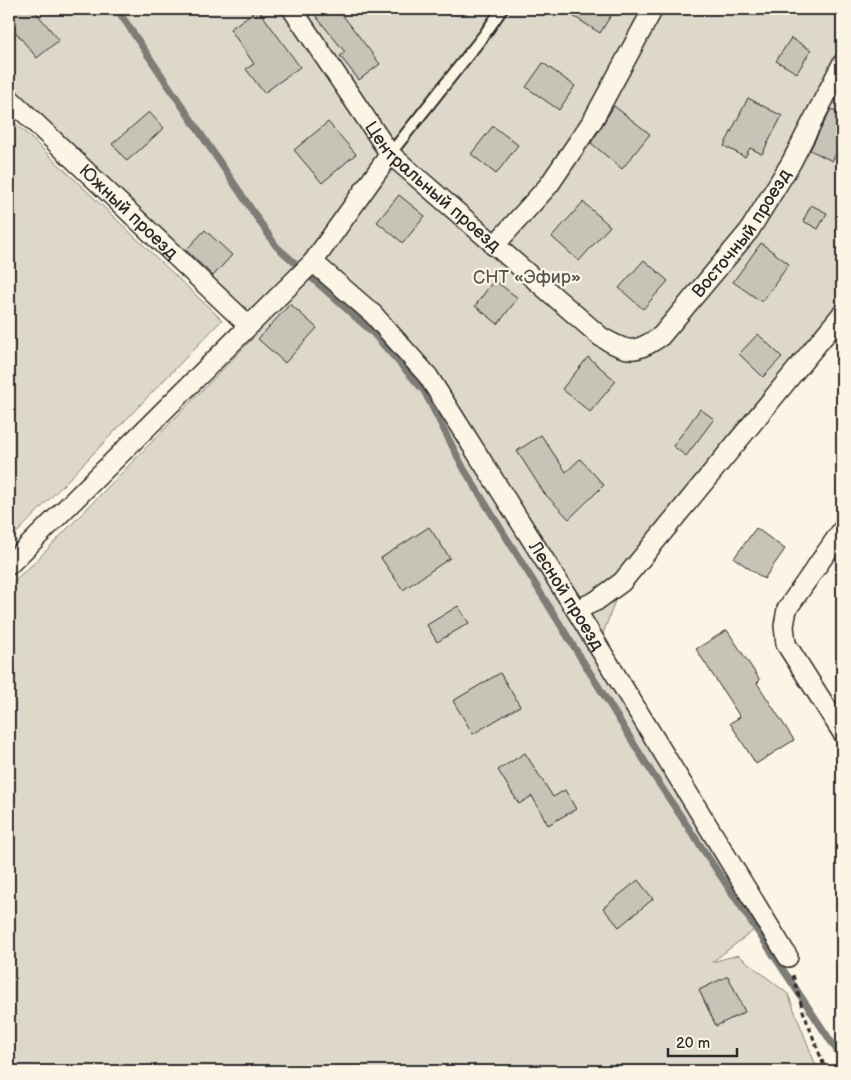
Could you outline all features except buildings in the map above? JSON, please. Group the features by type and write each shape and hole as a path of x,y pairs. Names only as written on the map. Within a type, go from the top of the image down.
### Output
{"street":[{"path":"494,246 549,185 593,120 653,9"},
{"name":"Центральный проезд","path":"295,11 390,154 601,337"},
{"name":"Восточный проезд","path":"601,337 624,350 644,348 661,336 749,231 791,163 842,64"},
{"name":"Южный проезд","path":"9,98 248,325"},
{"path":"9,565 313,262 390,154"},
{"name":"Лесной проезд","path":"313,262 373,314 428,376 576,610 790,964"},
{"path":"576,610 596,601 622,582 842,314"},
{"path":"842,530 787,609 784,626 786,644 842,732"}],"lane":[{"path":"390,154 484,35 502,9"}],"path":[{"path":"790,964 803,1010 826,1071"}],"green space":[{"name":"СНТ «Эфир»","path":"9,9 842,9 842,314 622,582 597,650 766,921 712,962 738,955 788,994 818,1071 9,1071 9,585 32,565 253,338 248,325 9,98"},
{"path":"9,117 222,320 9,541"}],"waterway":[{"path":"117,9 276,246 372,332 424,391 464,469 652,773 842,1058"}]}
